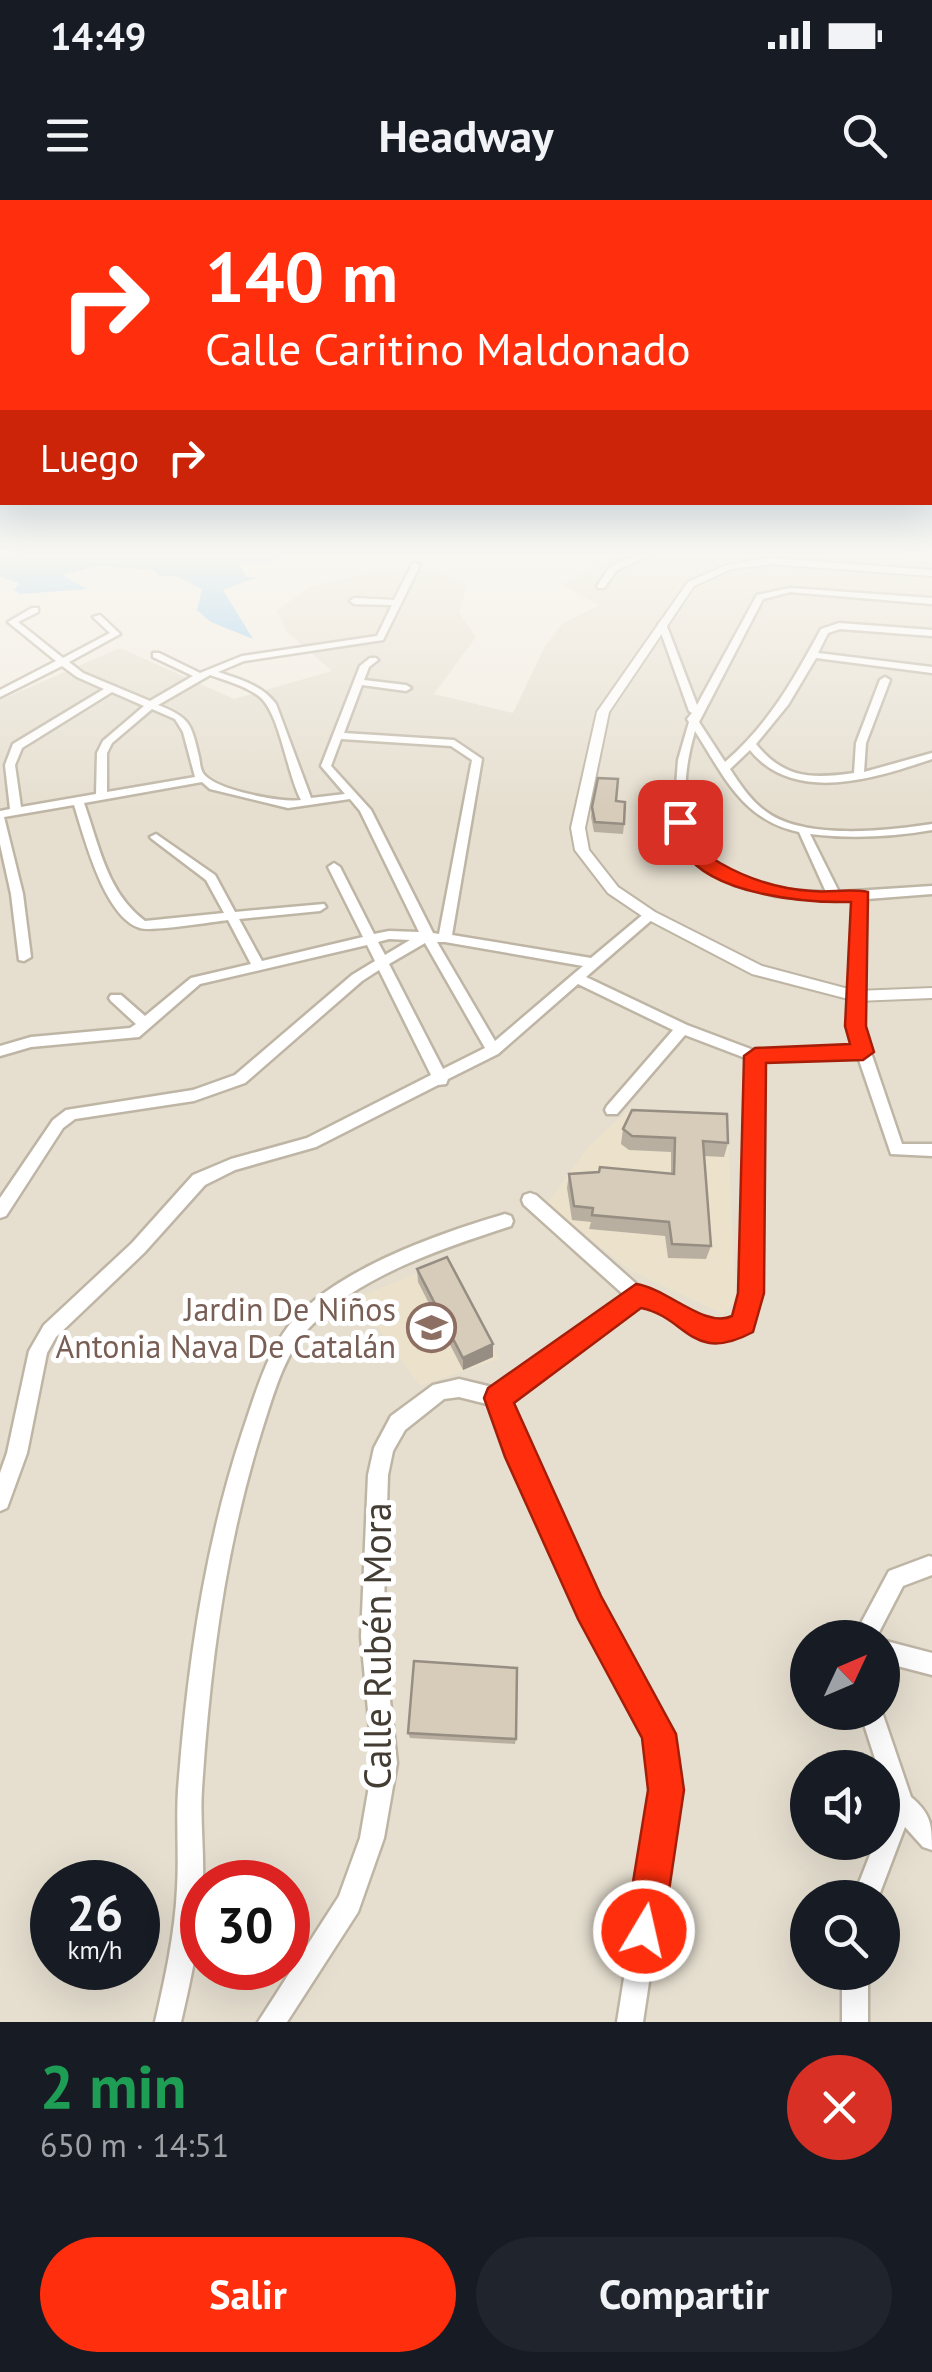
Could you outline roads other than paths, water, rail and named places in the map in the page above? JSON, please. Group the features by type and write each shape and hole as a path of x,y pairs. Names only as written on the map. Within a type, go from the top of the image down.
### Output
{"street":[{"path":"30,638 58,662 108,690 179,717 188,732 202,778 214,787 288,805 351,796"},
{"path":"0,694 108,638"},
{"path":"101,796 102,752 108,741 151,706 205,674 242,658 380,638"},
{"path":"652,638 602,712 578,828 582,850 594,869 613,890 650,915 757,970 856,996 932,994"},
{"path":"667,638 693,715 734,784 766,820 804,834 932,826"},
{"path":"738,638 693,715 680,757 680,822 693,851 712,866 758,887 835,897 932,890"},
{"path":"726,767 752,746 794,696 820,638"},
{"path":"156,655 254,690 273,705 292,777 308,801"},
{"path":"812,655 932,670"},
{"path":"374,660 365,666 326,766 365,810 427,936 493,1050"},
{"path":"868,663 885,680"},
{"path":"859,773 862,743 885,680 908,668"},
{"path":"360,682 406,688"},
{"path":"16,811 10,765 17,746 108,690"},
{"path":"336,736 454,743 477,759 445,938"},
{"path":"752,746 765,766 779,774 804,778 859,773 932,756"},
{"path":"24,956 17,894 0,817 202,778"},
{"path":"78,800 113,897 131,918 152,926 228,914 320,908"},
{"path":"804,834 835,897"},
{"path":"156,837 210,878 258,964"},
{"path":"334,867 441,1080"},
{"path":"861,896 856,1026 863,1052 896,1150 932,1150"},
{"path":"0,1501 17,1453 38,1351 50,1332 138,1248 198,1180 231,1164 311,1142 441,1080 493,1050 650,915"},
{"path":"0,1051 31,1042 134,1033 186,986 258,964 370,939 427,936 593,963"},
{"path":"0,1211 58,1124 70,1114 194,1095 240,1079 379,962 427,936"},
{"path":"577,978 682,1029 755,1056 863,1052"},
{"path":"116,998 146,1026"},
{"path":"612,1110 682,1029"},
{"path":"530,1200 636,1296 653,1298 695,1326 726,1333 743,1324 749,1307 755,1056"},
{"path":"168,2022 183,1964 190,1887 190,1792 213,1587 243,1456 269,1384 294,1332 326,1304 424,1247 505,1221"},
{"path":"630,2022 666,1790 659,1734 589,1608 498,1398 636,1296"},
{"name":"Calle Rubén Mora","path":"271,2022 349,1903 372,1838 385,1763 372,1637 378,1474 384,1448 398,1423 440,1392 459,1388 498,1398"},
{"path":"874,1620 896,1578 928,1566"},
{"path":"900,1656 932,1664"},
{"path":"877,1730 902,1805 932,1838"},
{"path":"902,1805 932,1823"},
{"path":"872,1880 902,1805"},
{"path":"854,1990 855,2022"}],"place":[{"name":"Jardin De Niños Antonia Nava De Catalán","path":"431,1328"}]}
